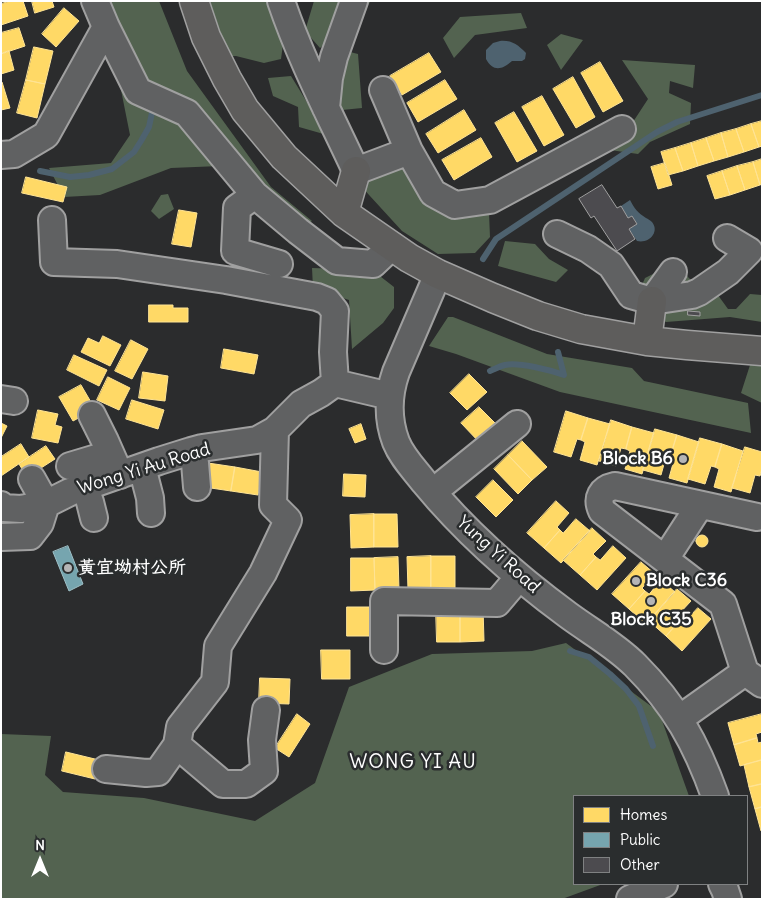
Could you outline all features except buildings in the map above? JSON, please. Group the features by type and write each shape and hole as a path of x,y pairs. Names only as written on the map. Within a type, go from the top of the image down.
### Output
{"main road":[{"path":"194,1 206,37 227,79 245,110 284,157 344,214 410,258 438,274 493,298 538,316 581,328 647,341 762,351"},
{"path":"344,214 356,171"},
{"path":"647,341 652,302"}],"street":[{"path":"96,1 106,28 138,91 187,113 255,195 298,231 337,261 373,264 392,246"},
{"path":"281,1 289,25 314,83 356,171 410,151"},
{"path":"326,108 329,78 334,57 354,1"},
{"path":"1,155 14,154 46,135 106,28"},
{"path":"383,90 410,151 433,194 455,204 490,200 622,129"},
{"path":"255,195 237,208 235,251 279,264"},
{"path":"52,220 54,262 117,264 226,280 317,297 327,302 335,311 333,352 335,383 390,396"},
{"path":"556,234 588,249 611,265 631,295 652,302 692,295 728,272 749,251 727,238"},
{"path":"652,302 673,272"},
{"name":"Yung Yi Road","path":"438,274 396,372 390,396 389,415 392,429 403,456 464,526 498,559 533,589 609,643 655,687 679,719 691,739 705,768 714,795"},
{"name":"Wong Yi Au Road","path":"1,506 4,508 44,511 70,492 85,487 120,465 202,448 258,440 275,430 300,404 335,383"},
{"path":"120,465 126,450 94,421 120,465 150,498 151,513"},
{"path":"433,492 518,424"},
{"path":"106,769 146,773 158,772 177,745 180,727 215,682 218,646 263,573 288,520 273,504 275,430"},
{"path":"191,451 196,487"},
{"path":"70,466 120,465"},
{"path":"1,537 30,536 40,523 44,511 32,479"},
{"path":"679,719 753,678 724,604 602,511 599,504 600,497 608,487 615,486 757,517"},
{"path":"85,487 94,518"},
{"path":"665,559 700,504"},
{"path":"1,522 19,525 44,511"},
{"path":"384,650 384,601 497,602 520,577"},
{"path":"177,745 223,784 246,784 264,771 262,740 266,710"},
{"path":"630,899 662,885"},
{"path":"723,885 728,899"}],"green space":[{"path":"87,1 159,1 187,71 271,187 312,221 292,233 220,166 171,168 100,195 64,197 49,168 111,163 130,135 117,70"},
{"path":"195,1 289,1 281,59 264,63 236,56 216,57"},
{"path":"314,1 371,1 360,15 320,48 305,31"},
{"path":"521,13 527,28 475,35 454,58 443,38 460,17"},
{"path":"561,34 583,40 561,70 547,45"},
{"path":"350,52 358,54 362,108 342,110 319,62"},
{"path":"622,60 695,65 693,88 670,81 669,93 691,103 690,124 650,142 638,154 603,149 631,125 648,99"},
{"path":"291,76 327,135 299,127 298,107 273,96 268,78"},
{"path":"395,145 419,176 489,213 490,237 475,253 438,254 402,231 359,184"},
{"path":"168,194 174,209 159,219 151,211 161,195"},
{"path":"505,241 535,244 549,259 568,270 556,282 498,266"},
{"path":"312,268 376,273 394,287 394,308 383,323 352,349 349,300 313,288"},
{"path":"665,268 684,273 696,285 715,291 728,309 736,309 750,294 762,295 762,322 730,317 666,322 644,309 636,299 645,278"},
{"path":"448,317 453,317 547,354 632,368 644,381 748,403 751,433 560,392 429,346"},
{"path":"762,354 762,403 741,393 750,365 758,355"},
{"path":"566,643 659,712 689,795 573,795 573,885 600,885 562,899 1,899 1,734 51,736 45,775 63,792 144,798 255,821 315,783 349,687 432,654 532,651"}],"water":[{"path":"508,41 517,45 526,53 525,59 522,61 512,61 501,68 492,66 486,59 486,50 493,43"},
{"path":"630,200 636,210 651,221 654,226 654,233 646,241 637,241 629,229 637,224 632,216 628,218 621,206"}],"waterway":[{"path":"483,259 496,239 657,132 677,122 762,95"},
{"path":"40,171 70,177 89,175 112,169 134,152 149,127 153,108"},
{"path":"490,371 511,364 543,369 564,375 558,352"},
{"path":"570,651 589,657 626,689 639,706 653,746"}],"place":[{"name":"Block B6","path":"683,459"},
{"name":"黃宜坳村公所","path":"68,568"},
{"name":"Block C36","path":"636,581"},
{"name":"Block C35","path":"651,601"}],"district":[{"name":"WONG YI AU","path":"413,762"}]}
